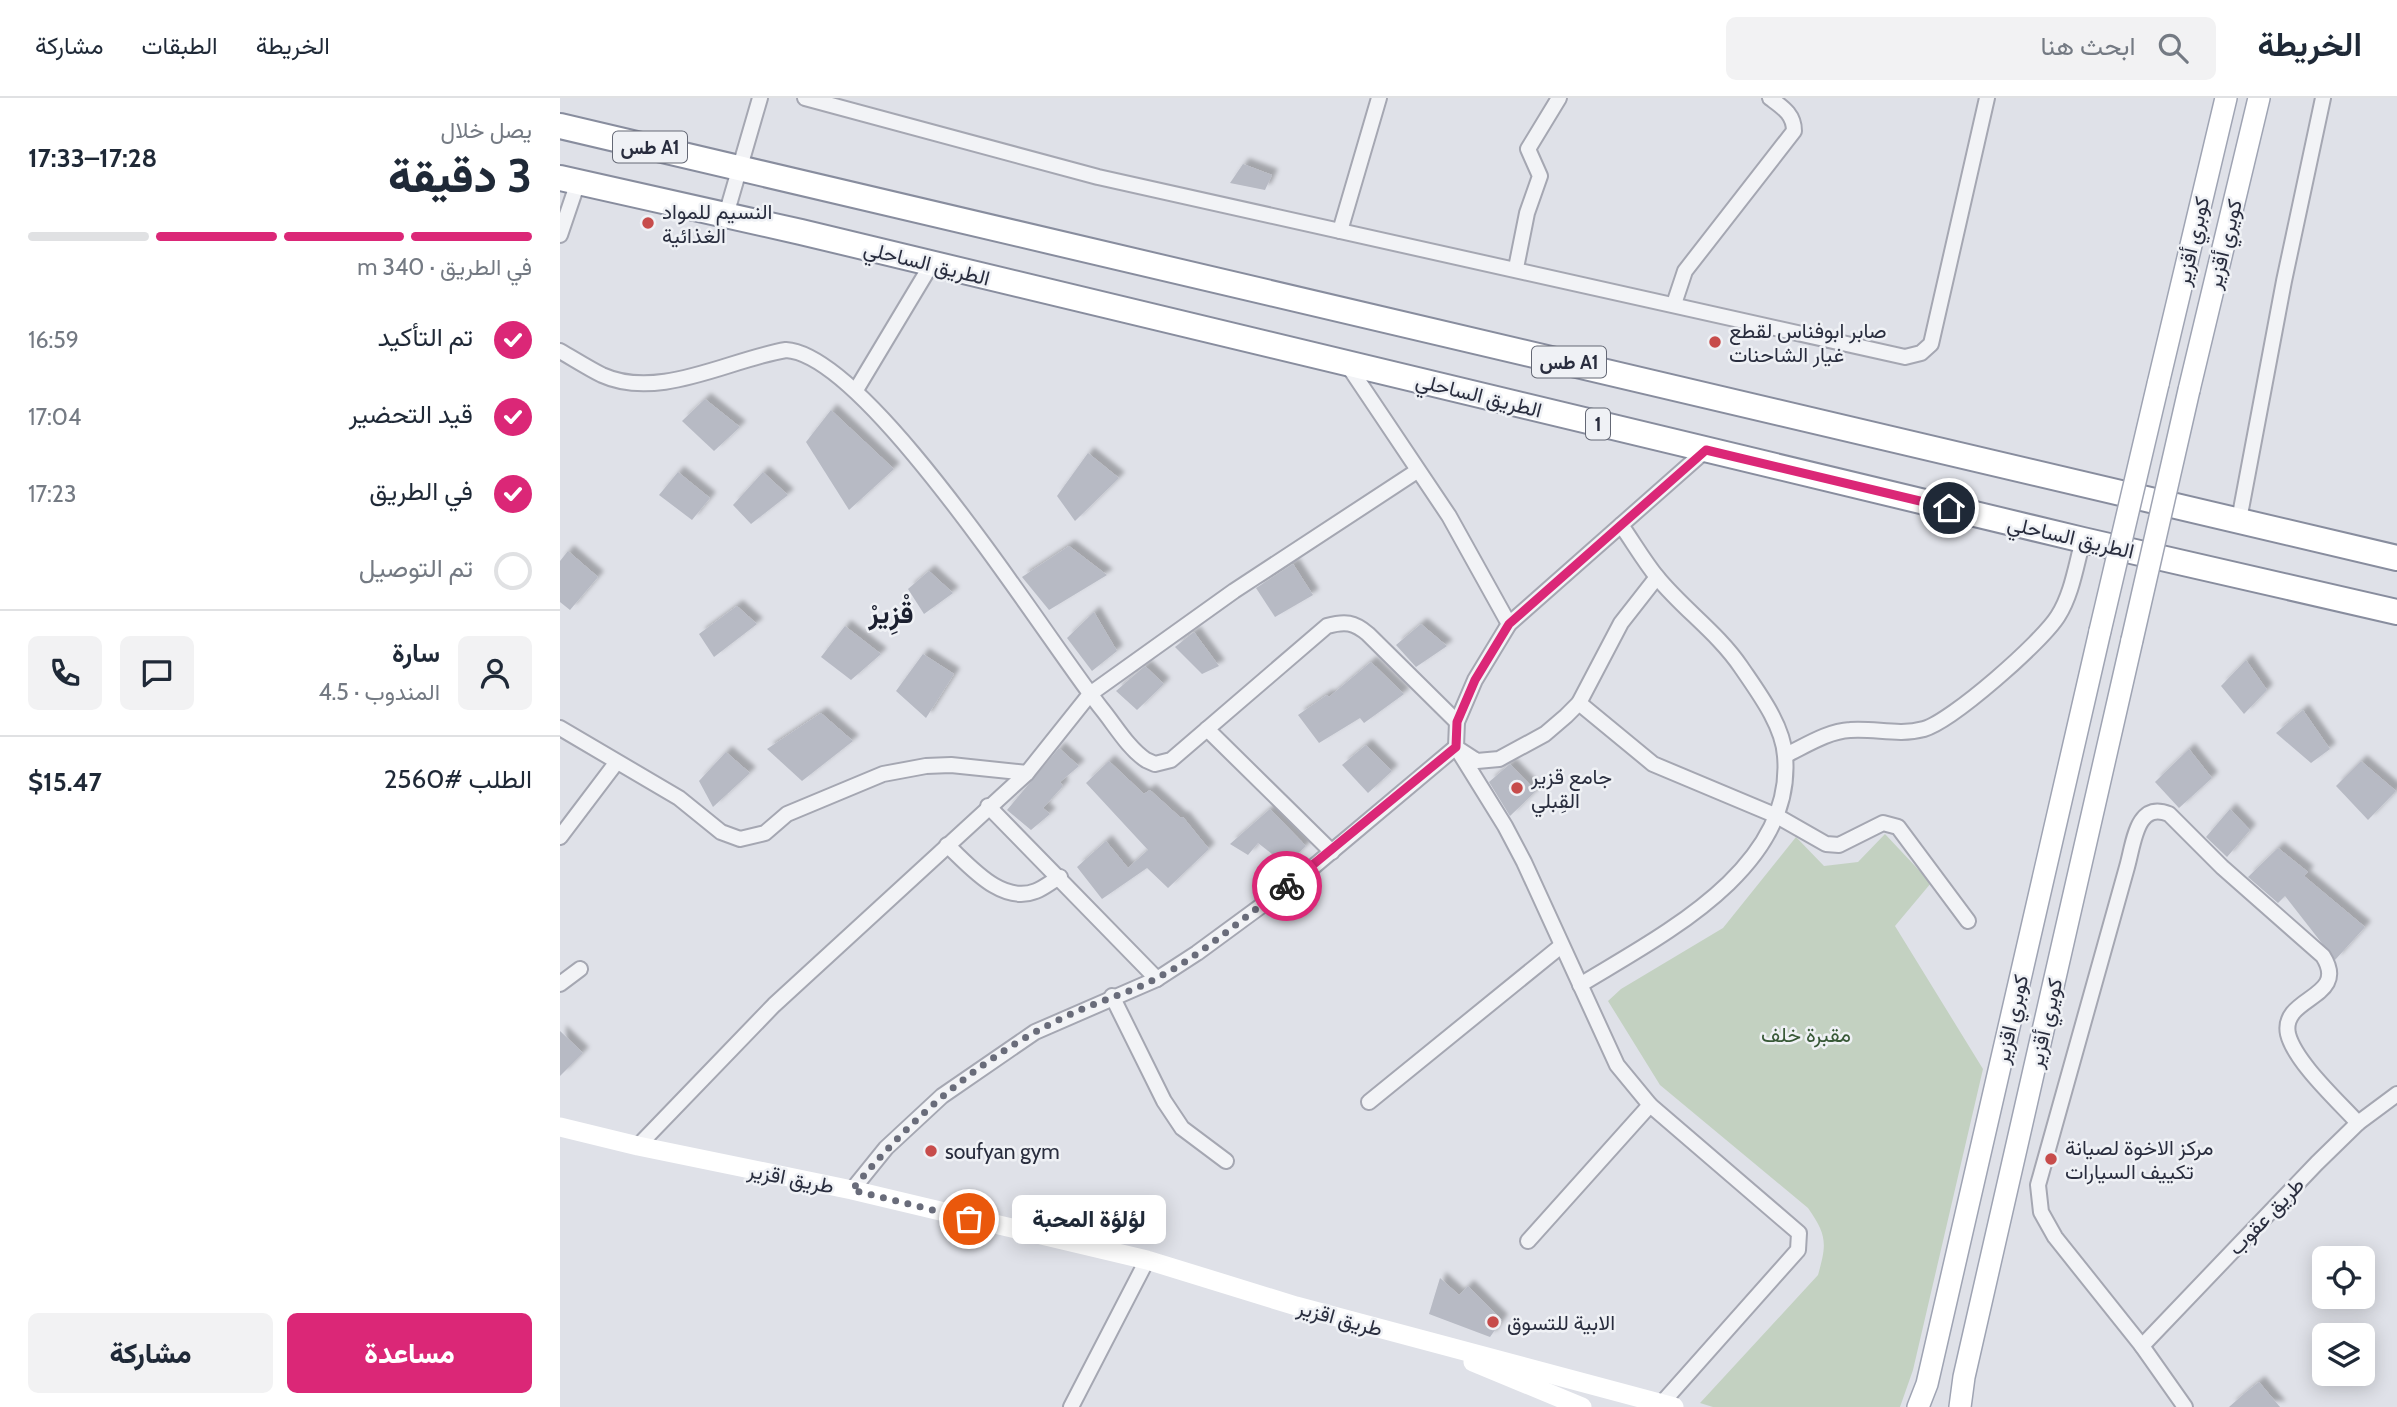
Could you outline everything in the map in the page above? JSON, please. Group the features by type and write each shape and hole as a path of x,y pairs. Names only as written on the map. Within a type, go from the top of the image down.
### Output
{"highway":[{"name":"طس A1","path":"560,126 2397,558"},
{"name":"الطريق الساحلي","path":"569,180 726,215 2084,540 2397,611"}],"main road":[{"name":"كوبري أقزير","path":"2100,631 2227,98"},
{"name":"كويري أقزير","path":"1960,1407 1964,1377 2189,390 2259,98"},
{"name":"كوبري اقزير","path":"1918,1407 1933,1358 2100,631"}],"street":[{"path":"726,215 760,98"},
{"path":"805,98 1098,177 1516,268 1905,357 1921,354 1931,344 1986,98"},
{"path":"1339,231 1379,98"},
{"path":"1516,268 1527,212 1540,176 1528,149 1559,98"},
{"path":"1674,304 1685,271 1794,131 1794,123 1788,112 1770,98"},
{"path":"2239,520 2284,281 2323,98"},
{"path":"560,236 569,180"},
{"path":"856,390 931,265"},
{"path":"560,351 603,375 625,382 689,377 774,352 800,351 856,390 943,488 1090,694 1140,756 1155,764 1171,760 1327,626 1344,621 1359,626 1368,634 1457,722"},
{"path":"1346,363 1474,556 1509,624"},
{"path":"1668,1405 1798,1250 1799,1233 1792,1224 1650,1105 1618,1065 1505,825 1456,747 1457,722 1475,680 1509,624 1706,450"},
{"path":"638,1146 774,1005 1027,773 1090,694 1234,591 1417,471"},
{"path":"1580,985 1693,914 1760,849 1777,816 1786,755 1779,731 1739,664 1657,577 1621,525"},
{"path":"1786,755 1848,730 1900,734 1927,728 2001,675 2040,639 2058,615 2068,595 2084,540"},
{"path":"1456,747 1477,761 1499,759 1545,734 1579,703 1620,623 1657,577"},
{"path":"1579,703 1653,764 1777,816 1832,846 1866,834 1883,823 1892,823 1898,827 1968,921"},
{"path":"560,727 616,763 679,798 721,832 740,839 765,833 788,814 883,774 926,766 951,765 1027,773"},
{"path":"1207,729 1332,852"},
{"path":"852,1190 886,1148 942,1096 1035,1032 1112,996 1157,979 1197,953 1332,852 1456,747"},
{"path":"560,838 616,763"},
{"path":"988,806 1157,979"},
{"path":"2185,1407 2141,1346 2055,1237 2041,1212 2038,1185 2141,818 2150,811 2158,810 2169,814 2221,867 2323,956 2330,968 2329,979 2319,993 2298,1007 2290,1020 2288,1033 2298,1054 2358,1123"},
{"path":"947,845 988,883 1007,891 1033,892 1060,877"},
{"path":"1369,1102 1560,946"},
{"path":"560,985 580,969"},
{"path":"1112,996 1164,1101 1182,1128 1226,1161"},
{"name":"طريق عقوب","path":"2141,1346 2358,1123 2396,1096"},
{"path":"1528,1241 1650,1105"},
{"name":"طريق اقزير","path":"560,1127 638,1146 852,1190 1147,1260 1296,1306 1668,1405"},
{"path":"1070,1407 1147,1260"},
{"name":"طريق اقزير","path":"1427,1342 1582,1407"}],"green space":[{"name":"مقبرة خلف","path":"1885,834 1931,883 1895,926 1983,1069 1913,1370 1900,1407 1713,1407 1700,1403 1818,1275 1824,1240 1808,1208 1660,1085 1608,1001 1621,989 1723,928 1796,837 1824,866 1858,862"}],"building":[{"path":"1243,164 1272,175 1265,190 1230,183"},
{"path":"705,399 740,427 714,451 682,421"},
{"path":"831,410 894,469 849,510 806,442"},
{"path":"1088,453 1119,478 1075,521 1057,496"},
{"path":"678,472 710,498 692,520 659,495"},
{"path":"763,472 788,495 751,524 733,505"},
{"path":"1069,546 1107,575 1049,610 1022,577"},
{"path":"568,551 598,577 570,610 560,602 560,561"},
{"path":"1293,564 1313,595 1275,617 1256,588"},
{"path":"929,571 953,593 924,614 908,589"},
{"path":"737,606 757,624 714,657 699,634"},
{"path":"1094,612 1117,651 1092,671 1067,638"},
{"path":"1421,624 1447,646 1416,667 1396,645"},
{"path":"845,626 881,654 851,680 821,657"},
{"path":"1194,632 1219,666 1202,674 1175,647"},
{"path":"923,654 954,674 926,718 896,691"},
{"path":"2246,660 2267,690 2244,714 2221,686"},
{"path":"1371,662 1404,694 1364,723 1360,718 1319,743 1298,715 1327,695 1329,697"},
{"path":"1145,666 1164,684 1137,710 1116,691"},
{"path":"2303,710 2330,749 2311,763 2276,733"},
{"path":"821,713 853,741 802,781 767,749"},
{"path":"1366,745 1392,771 1368,793 1342,765"},
{"path":"1059,748 1079,766 1060,782 1063,786 1043,808 1050,814 1031,830 1007,810"},
{"path":"2189,749 2212,778 2179,808 2155,782"},
{"path":"726,752 750,773 713,807 699,781"},
{"path":"1109,761 1144,794 1150,790 1183,817 1209,849 1168,888 1147,868 1102,899 1077,867 1106,841 1128,868 1148,850 1086,783"},
{"path":"2361,761 2396,791 2368,820 2336,786"},
{"path":"1510,764 1536,791 1510,816 1489,782"},
{"path":"1270,809 1306,846 1286,865 1258,843 1248,855 1230,844"},
{"path":"2230,809 2250,830 2227,857 2206,837"},
{"path":"2278,848 2308,872 2304,876 2365,927 2335,960 2285,896 2278,903 2248,877"},
{"path":"560,1031 583,1053 560,1076"},
{"path":"1440,1278 1459,1295 1468,1286 1502,1320 1490,1337 1429,1314"},
{"path":"2259,1382 2280,1407 2229,1407 2245,1393"}],"way so far":[{"path":"969,1219 852,1190 886,1148 962,1081 1035,1032 1069,1014 1157,979 1197,953 1287,886"}],"place":[{"name":"النسيم للمواد الغذائية","path":"648,223"},
{"name":"صابر ابوفناس لقطع غيار الشاحنات","path":"1715,342"},
{"name":"جامع قزير القِبلي","path":"1517,788"},
{"name":"soufyan gym","path":"931,1151"},
{"name":"مركز الاخوة لصيانة تكييف السيارات","path":"2051,1159"},
{"name":"لؤلؤة المحبة","path":"969,1219"},
{"name":"الابية للتسوق","path":"1493,1322"}],"district":[{"name":"قْزِيرْ","path":"891,613"}],"route":[{"path":"1287,886 1342,844 1456,747 1457,722 1475,680 1509,624 1706,450 1949,508"}]}
